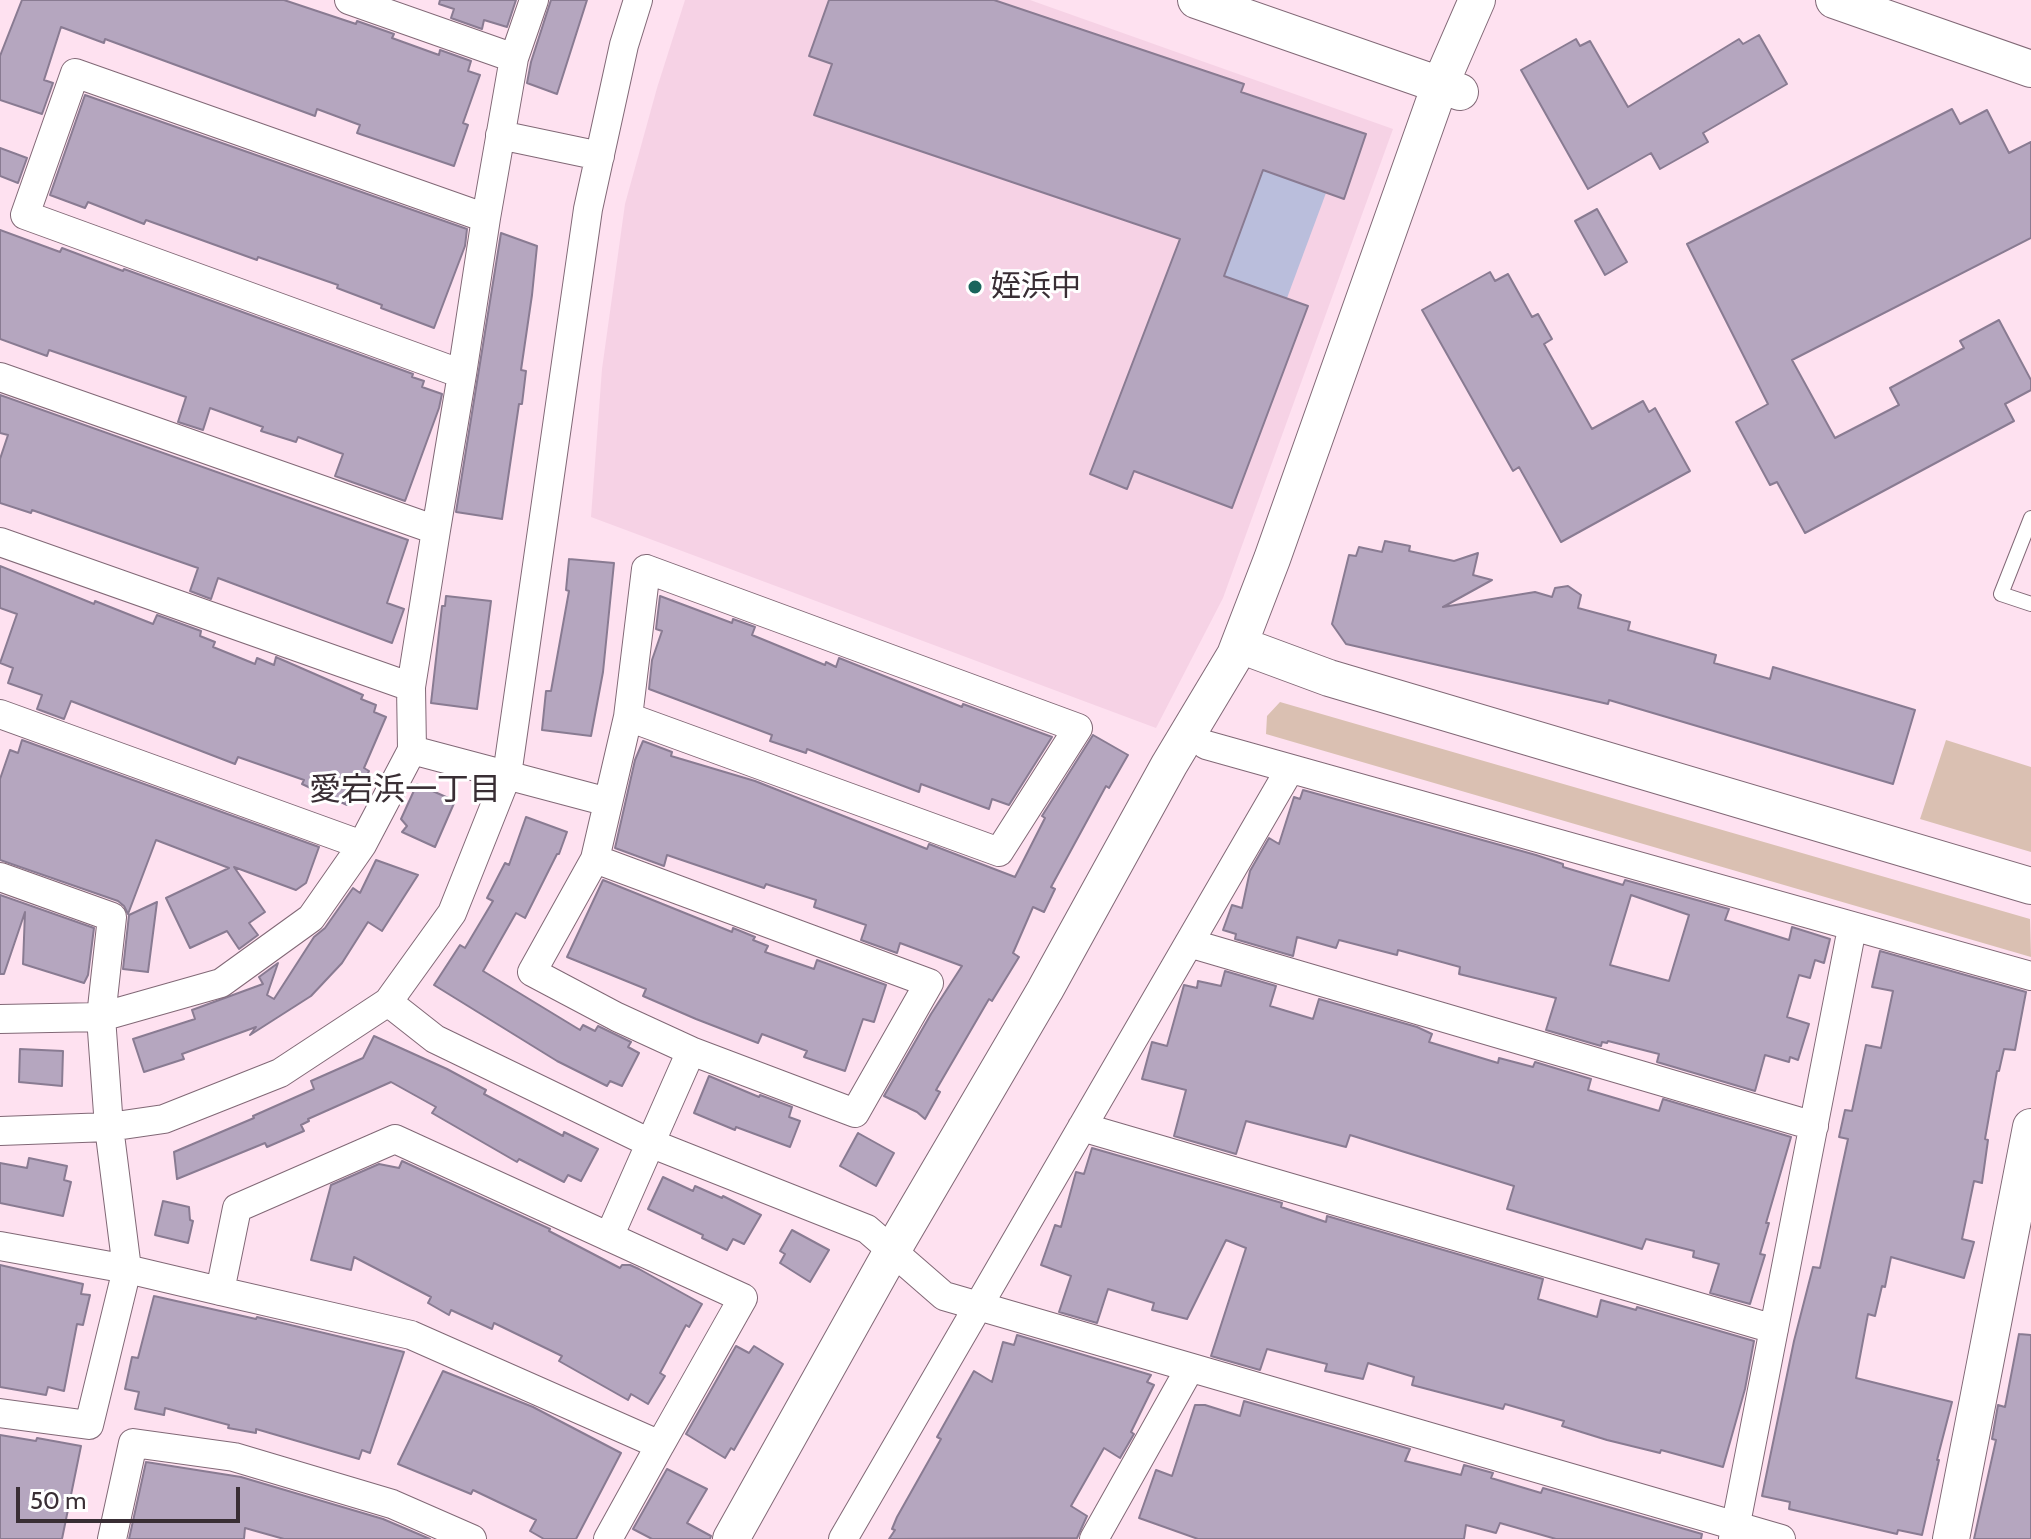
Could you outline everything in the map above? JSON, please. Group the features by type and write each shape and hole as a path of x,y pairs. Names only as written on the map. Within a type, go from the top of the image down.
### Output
{"street":[{"path":"349,0 514,58"},
{"path":"0,1019 101,1017 221,983 311,918 362,845 412,750 411,687 486,218 514,58 534,0"},
{"path":"0,1131 109,1127 164,1119 280,1073 388,1002 452,913 507,775 588,209 624,45 638,0"},
{"path":"1196,0 1450,88"},
{"path":"731,1539 1206,745 1256,651 1404,251 1477,0"},
{"path":"749,1539 1045,990 1169,765 1235,655 1450,88 1489,0"},
{"path":"1841,1 2031,69"},
{"path":"462,374 25,215 75,73 486,218"},
{"path":"500,135 600,156"},
{"path":"0,377 436,530"},
{"path":"0,542 411,687"},
{"path":"595,859 929,983 855,1113 691,1051 617,1017 532,972 595,859 628,717 646,569 1078,728 999,852 628,717"},
{"path":"1256,651 1329,678 2031,886"},
{"path":"0,714 362,845"},
{"path":"1206,745 2031,976"},
{"path":"412,750 608,802"},
{"path":"843,1539 1290,769"},
{"path":"0,877 112,917 101,1017 109,1127 127,1269 89,1425 0,1413"},
{"path":"1734,1532 1852,928"},
{"path":"1189,943 1814,1126"},
{"path":"388,1002 435,1039 650,1143 867,1229 944,1296 1734,1532 1781,1539"},
{"path":"609,1237 691,1051"},
{"path":"1082,1127 1774,1329"},
{"path":"1951,1539 2031,1127"},
{"path":"220,1291 237,1208 395,1139 743,1298 608,1539"},
{"path":"0,1246 127,1269 411,1335 660,1445"},
{"path":"1094,1539 1190,1368"},
{"path":"112,1539 133,1443 234,1457 392,1504 472,1539"}],"lane":[{"path":"2031,518 2001,594 2031,604"}],"shaded area":[{"name":"姪浜中","path":"685,0 1030,0 1393,129 1223,598 1156,728 591,517 602,369 625,204"},
{"path":"1280,702 2030,919 2031,957 1266,734 1267,716"},
{"path":"1946,740 2031,767 2031,852 1920,819"}],"water":[{"path":"1263,170 1326,193 1287,298 1224,276"}],"building":[{"path":"22,0 284,0 394,34 392,38 439,55 440,50 471,61 468,71 480,75 463,123 468,125 454,166 357,133 360,125 317,109 315,116 105,39 104,43 61,27 44,80 53,83 42,114 0,100 0,56"},
{"path":"440,0 516,0 507,27 484,20 482,29 451,18 454,9 439,4"},
{"path":"551,0 587,0 557,94 527,83"},
{"path":"829,0 994,0 1244,84 1241,92 1366,134 1344,199 1263,170 1224,276 1308,306 1232,508 1134,471 1127,489 1090,474 1180,239 814,115 832,64 809,56"},
{"path":"1759,35 1787,84 1703,133 1708,142 1660,169 1651,153 1588,189 1521,70 1576,39 1580,46 1590,41 1628,107 1739,39 1743,44"},
{"path":"85,95 467,229 465,246 434,328 381,308 382,305 337,288 338,285 258,257 257,260 146,220 144,224 88,202 85,208 50,195"},
{"path":"1952,109 1960,124 1987,110 2009,153 2031,142 2031,238 1792,360 1835,438 1899,405 1890,388 1964,348 1960,341 1999,320 2031,380 2031,390 2005,404 2014,421 1805,533 1777,482 1770,485 1736,422 1768,404 1687,244"},
{"path":"0,148 27,158 18,183 0,176"},
{"path":"1597,209 1627,262 1605,275 1575,221"},
{"path":"0,230 60,252 62,248 124,269 413,374 412,377 424,381 422,387 442,394 405,501 335,476 343,454 298,437 296,442 261,431 263,427 210,408 203,430 178,422 186,397 49,350 47,356 0,339"},
{"path":"501,233 537,246 521,370 526,371 522,404 519,404 502,519 456,512"},
{"path":"1490,272 1495,281 1508,274 1532,317 1538,314 1552,339 1544,344 1592,429 1643,401 1649,412 1655,408 1690,471 1561,542 1519,467 1513,471 1422,310"},
{"path":"0,395 408,540 387,603 404,609 392,643 218,578 211,599 190,591 198,568 32,510 31,513 0,503 0,459 8,435 0,433"},
{"path":"1385,541 1410,546 1409,551 1454,561 1478,553 1473,575 1492,580 1443,607 1535,592 1552,597 1555,588 1568,586 1581,595 1578,608 1630,622 1628,630 1716,655 1714,663 1770,679 1773,667 1915,710 1893,784 1609,700 1608,704 1346,644 1332,624 1349,555 1356,556 1359,547 1382,552"},
{"path":"569,559 614,563 603,672 591,736 542,730 546,691 551,691 569,591 566,590"},
{"path":"0,566 153,624 157,615 201,631 200,636 215,642 213,647 255,664 257,658 274,665 276,657 363,695 361,699 376,705 374,712 386,717 364,768 369,771 359,793 353,791 347,805 302,784 304,780 238,757 235,764 71,701 64,719 37,709 42,695 8,683 13,668 0,663 17,614 0,608"},
{"path":"446,596 491,601 477,709 431,703 442,606 445,606"},
{"path":"660,596 732,623 733,619 755,627 752,635 825,665 826,662 836,667 839,658 962,707 963,704 1052,737 1009,805 992,799 989,809 921,784 919,792 807,749 806,753 770,741 772,735 649,689 652,660 662,631 656,629"},
{"path":"1093,735 1128,755 1109,788 1106,786 1051,887 1055,889 1044,912 1033,907 1013,953 1019,957 992,1001 989,999 936,1090 940,1092 925,1119 884,1096 962,966 900,943 897,953 861,940 866,925 814,907 816,900 766,884 764,888 667,855 664,866 615,848 635,760 643,741 672,752 671,756 755,781 927,849 929,844 1015,877 1045,818 1042,816"},
{"path":"22,740 319,847 306,883 296,890 234,867 265,912 249,923 258,935 239,949 227,931 190,948 166,898 229,868 156,840 128,914 118,901 0,860 0,779 10,750 18,753"},
{"path":"417,784 455,801 435,847 402,832 407,826 401,819"},
{"path":"1303,790 1536,855 1563,864 1563,867 1623,885 1625,880 1729,909 1725,920 1789,940 1792,927 1830,939 1824,963 1815,960 1810,978 1799,975 1787,1017 1809,1024 1798,1060 1790,1057 1789,1062 1765,1055 1755,1091 1657,1062 1659,1054 1608,1041 1602,1042 1601,1046 1546,1030 1556,998 1459,974 1460,967 1398,950 1397,955 1339,940 1336,948 1297,937 1293,956 1235,939 1236,934 1223,930 1232,905 1242,908 1250,871 1269,838 1279,844 1294,797 1300,799","holes":["1631,895 1689,915 1669,981 1610,965"]},
{"path":"526,817 567,832 559,854 525,918 516,913 483,971 580,1030 583,1025 595,1031 598,1026 631,1042 628,1047 639,1053 622,1086 610,1081 607,1086 557,1061 434,985 460,945 465,948 493,901 487,898 505,863 509,865"},
{"path":"376,860 418,875 382,931 368,922 342,963 311,996 250,1035 256,1027 182,1054 184,1059 144,1072 133,1039 195,1019 192,1010 263,984 259,977 278,963 267,995 274,999 314,937 325,928 353,888 360,893"},
{"path":"603,880 732,932 733,928 755,937 753,940 768,946 765,952 814,969 817,960 886,985 874,1022 863,1019 845,1071 804,1057 807,1051 762,1034 758,1043 696,1019 643,996 646,989 567,957"},
{"path":"0,895 94,928 88,975 84,983 23,964 25,912 4,974 0,974"},
{"path":"157,902 148,972 123,969 129,915"},
{"path":"1880,951 2026,992 2015,1050 2004,1049 1997,1071 1985,1139 1988,1140 1982,1183 1974,1181 1962,1239 1974,1242 1964,1278 1891,1257 1875,1316 1868,1314 1856,1378 1952,1402 1922,1535 1898,1530 1897,1534 1789,1509 1790,1502 1762,1496 1794,1341 1813,1267 1820,1268 1848,1139 1839,1137 1845,1110 1852,1111 1866,1045 1881,1048 1893,991 1872,987"},
{"path":"1225,971 1276,986 1270,1006 1313,1019 1319,999 1417,1027 1432,1034 1429,1042 1498,1063 1499,1058 1533,1067 1535,1062 1591,1079 1588,1090 1659,1111 1663,1099 1791,1137 1766,1223 1769,1223 1760,1254 1765,1255 1750,1304 1710,1293 1719,1264 1693,1257 1694,1251 1646,1239 1642,1249 1507,1209 1514,1186 1350,1135 1346,1147 1246,1121 1236,1154 1174,1136 1186,1090 1142,1079 1152,1042 1167,1046 1184,985 1197,988 1198,981 1221,986"},
{"path":"374,1036 447,1069 486,1090 484,1094 563,1136 564,1132 598,1149 581,1181 568,1175 564,1182 519,1159 517,1162 432,1113 436,1107 391,1082 308,1119 301,1125 304,1131 267,1147 265,1143 177,1179 174,1152 314,1089 311,1081 363,1058"},
{"path":"20,1049 63,1051 62,1086 19,1082"},
{"path":"709,1076 792,1107 789,1117 800,1121 790,1147 694,1113"},
{"path":"858,1133 894,1153 876,1186 840,1166"},
{"path":"1092,1148 1282,1203 1281,1207 1326,1222 1327,1216 1543,1279 1538,1299 1597,1317 1601,1300 1636,1310 1637,1307 1754,1341 1745,1389 1723,1467 1661,1450 1660,1453 1607,1440 1562,1426 1564,1421 1505,1404 1503,1409 1412,1385 1414,1377 1368,1363 1363,1379 1325,1371 1327,1364 1267,1349 1260,1370 1211,1356 1246,1248 1226,1240 1187,1319 1152,1310 1154,1303 1108,1289 1097,1323 1059,1312 1071,1276 1041,1265 1055,1225 1061,1227 1076,1172 1084,1174"},
{"path":"29,1158 67,1166 64,1180 71,1182 63,1216 0,1203 0,1163 27,1168"},
{"path":"402,1161 550,1229 620,1268 630,1265 639,1269 702,1304 689,1327 686,1325 660,1373 665,1376 648,1404 631,1394 628,1400 559,1361 562,1356 494,1323 492,1329 451,1310 449,1315 428,1303 431,1297 354,1257 351,1270 311,1260 331,1185 379,1164 399,1168"},
{"path":"663,1177 693,1191 695,1186 723,1196 761,1215 744,1244 733,1239 727,1250 648,1209"},
{"path":"163,1201 189,1207 190,1220 193,1221 188,1243 155,1235"},
{"path":"792,1230 829,1250 810,1282 780,1263 785,1254 780,1251"},
{"path":"0,1265 83,1284 81,1294 90,1295 83,1325 77,1324 64,1391 48,1387 46,1395 0,1387"},
{"path":"154,1296 404,1352 370,1453 362,1450 359,1459 256,1429 256,1433 228,1428 229,1425 165,1408 164,1415 135,1409 139,1392 125,1389 132,1357 138,1358"},
{"path":"2019,1334 2031,1335 2031,1539 1974,1539 1996,1440 1992,1439 1998,1405 2005,1407"},
{"path":"1017,1335 1151,1375 1147,1382 1154,1385 1131,1432 1134,1434 1120,1458 1104,1448 1071,1506 1087,1516 1077,1538 889,1539 895,1530 892,1529 897,1517 941,1439 937,1437 974,1371 992,1382 1003,1342 1014,1345"},
{"path":"736,1346 749,1353 754,1346 783,1364 734,1450 731,1448 725,1458 686,1434"},
{"path":"443,1371 533,1407 621,1453 576,1539 544,1539 530,1531 536,1520 473,1490 471,1494 398,1464"},
{"path":"1244,1401 1410,1449 1405,1461 1461,1475 1464,1465 1493,1473 1491,1478 1541,1493 1543,1488 1702,1534 1701,1539 1556,1539 1500,1523 1496,1533 1466,1525 1464,1539 1198,1539 1139,1518 1156,1470 1172,1476 1195,1405 1240,1416"},
{"path":"0,1435 81,1446 62,1539 0,1539"},
{"path":"146,1462 241,1477 383,1519 430,1539 284,1539 245,1528 244,1539 129,1539"},
{"path":"667,1469 707,1489 687,1523 711,1536 710,1539 652,1539 633,1529"}],"place":[{"name":"姪浜中","path":"975,287"}],"district":[{"name":"愛宕浜一丁目","path":"405,791"}]}
